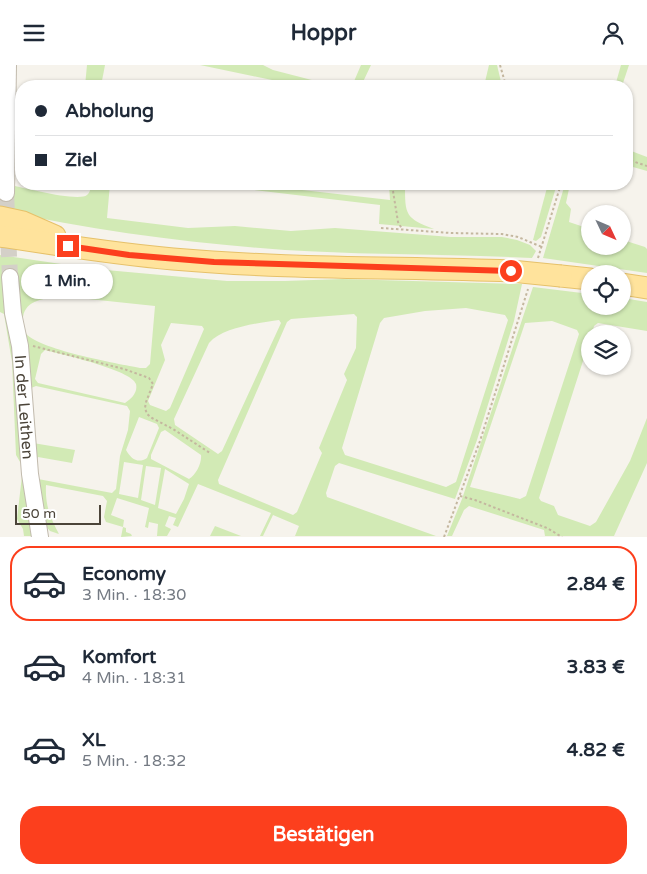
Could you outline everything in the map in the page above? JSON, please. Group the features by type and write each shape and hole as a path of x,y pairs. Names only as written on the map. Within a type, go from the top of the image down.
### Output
{"main road":[{"path":"0,217 23,223 83,248"},
{"path":"0,236 129,255 214,262 511,271 581,278"},
{"path":"631,285 647,288"}],"street":[{"path":"6,193 8,65"},
{"name":"In der Leithen","path":"10,277 13,313 20,346 30,474 44,535"}],"path":[{"path":"500,65 504,80"},
{"path":"633,161 647,166"},
{"path":"536,265 559,190"},
{"path":"394,191 398,222 402,229"},
{"path":"381,228 451,233 502,234 518,237 542,247"},
{"path":"444,537 480,441 530,284"},
{"path":"20,346 39,346 124,369 149,378 153,384 146,402 147,414 210,453"},
{"path":"460,496 547,528 562,537"}],"green space":[{"path":"87,65 105,65 102,80 86,80"},
{"path":"200,65 263,65 273,70 312,80 272,80"},
{"path":"361,65 371,65 364,80 355,80"},
{"path":"489,65 497,65 501,80 485,80"},
{"path":"621,65 629,65 624,80 617,80"},
{"path":"633,152 647,157 647,171 633,167"},
{"path":"11,185 15,186 15,190 33,190 73,197 82,197 90,191 109,190 107,218 188,228 235,226 291,231 335,228 451,237 502,237 530,245 536,251 532,258 285,250 142,235 0,210 0,193"},
{"path":"255,190 302,190 390,200 389,190 405,190 405,203 409,214 417,222 434,229 379,224 380,205"},
{"path":"546,190 555,190 541,237 536,241 533,240"},
{"path":"563,190 569,190 566,203 571,209 569,222 581,226 581,255 631,255 631,243 647,249 647,273 631,271 631,265 592,265 543,258"},
{"path":"0,255 95,269 227,281 342,279 522,284 514,321 477,440 455,499 339,463 335,466 326,493 327,497 436,536 295,536 299,526 273,515 263,536 260,536 271,513 198,484 178,527 173,525 176,518 169,516 165,526 171,529 167,536 157,536 158,524 149,522 148,528 145,527 149,508 117,498 111,515 124,520 123,527 106,522 104,517 107,501 103,496 46,485 46,499 49,511 59,534 50,531 43,523 36,536 24,536 23,529 17,519 23,467 16,455 12,362 4,314 0,312","holes":["60,296 155,306 150,364 146,368 140,368 97,359 60,350 32,338 24,329 23,317 25,311 32,303","466,308 505,315 508,320 456,482 446,487 345,455 342,448 380,323 384,318 425,311","354,314 357,317 356,348 344,374 347,380 319,448 322,453 297,512 293,515 219,484 218,480 287,322 291,319","279,320 281,323 222,451 218,454 175,425 174,419 209,343 232,329","171,323 202,326 204,329 170,408 166,411 150,405 148,401 165,360 161,345","45,350 95,363 122,373 132,379 136,384 136,390 130,400 125,403 38,383 35,379 41,354","36,386 127,406 130,411 128,430 120,456 116,489 112,493 38,479 36,461 38,457 72,463 75,450 33,443 31,388","139,417 157,424 159,428 147,458 141,461 135,460 126,450","165,430 201,455 201,462 194,475 189,479 151,459 161,432","124,462 143,465 138,498 119,494","146,466 161,468 155,505 141,500","165,469 189,484 176,514 158,508"]},
{"path":"533,287 581,293 581,315 631,315 631,299 647,302 647,331 631,328 631,325 598,323 595,325 581,325 581,367 539,498 541,501 554,506 558,515 590,526 596,522 630,461 647,418 647,463 614,536 545,536 544,530 469,506 464,510 452,536 447,536 462,499","holes":["552,321 577,330 579,334 526,496 520,499 470,487 525,323"]},
{"path":"215,526 241,536 210,536"},
{"path":"123,527 132,536 121,537"}],"tunnel":[{"path":"6,193 10,277"}],"route":[{"path":"68,246 129,255 214,262 511,271"}]}
